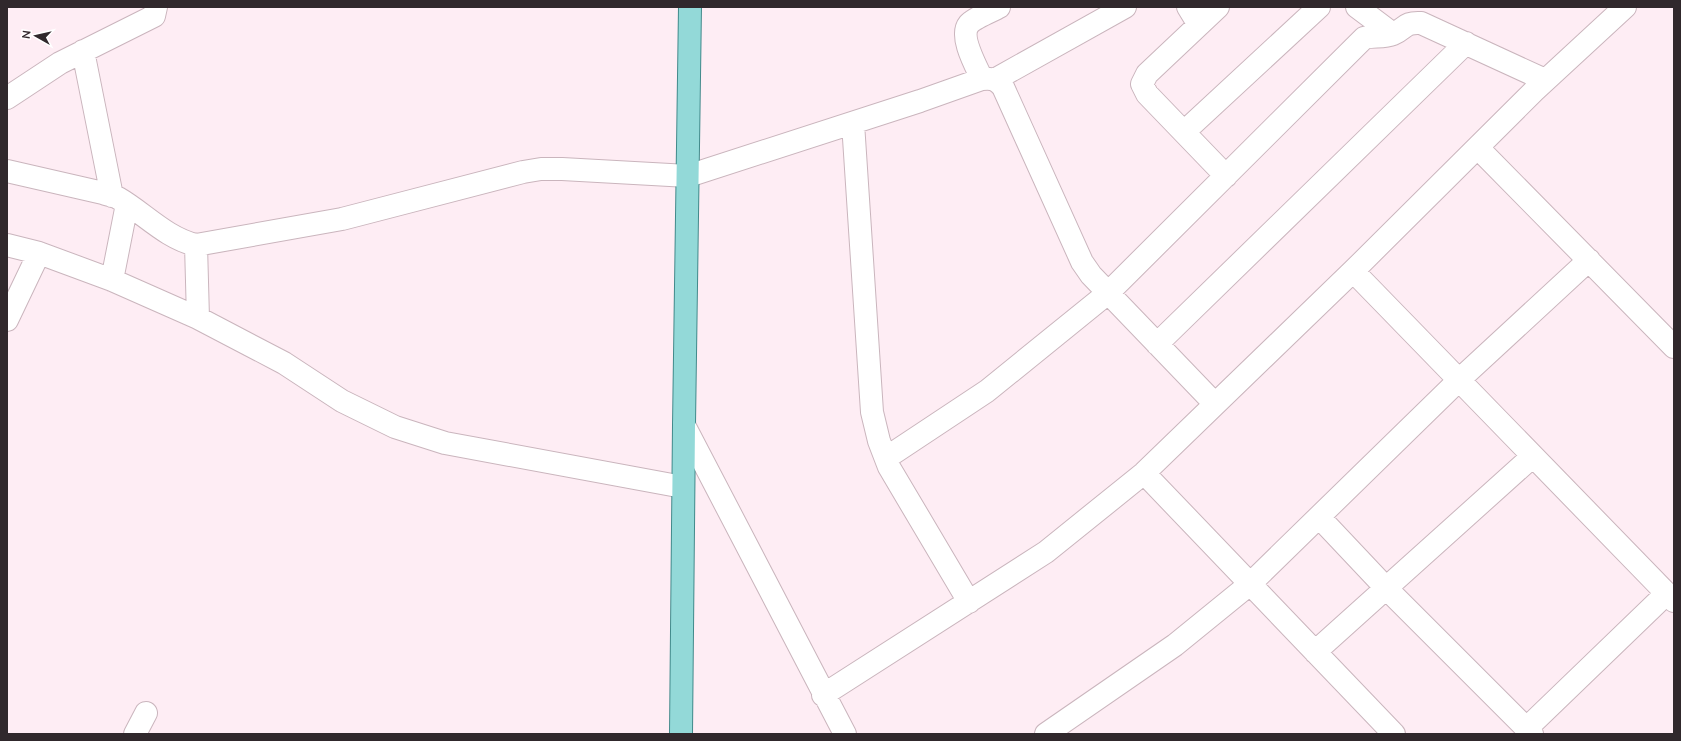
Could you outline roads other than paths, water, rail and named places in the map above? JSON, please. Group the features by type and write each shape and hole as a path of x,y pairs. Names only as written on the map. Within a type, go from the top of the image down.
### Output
{"main road":[{"path":"682,734 683,487 690,7"}],"street":[{"path":"7,98 60,63 154,16 156,7"},
{"path":"999,7 970,23 966,31 966,39 989,79 1003,87 1082,262 1091,275 1215,404"},
{"path":"7,171 103,193 120,200 186,243 196,245 342,219 523,172 541,169 688,176 989,79 1125,7"},
{"path":"1218,7 1193,16 1147,74 1142,84 1146,94 1226,176"},
{"path":"1184,132 1319,7"},
{"path":"1357,7 1393,34"},
{"path":"823,695 1046,552 1144,473 1353,271 1545,80 1625,7"},
{"path":"886,458 987,391 1108,293 1364,38 1393,34 1411,22 1421,23 1545,80"},
{"path":"1157,344 1466,44"},
{"path":"83,51 120,200 112,280"},
{"path":"853,123 872,412 879,441 889,467 968,602"},
{"path":"1478,148 1674,346"},
{"path":"7,245 39,253 112,280 198,318 284,363 342,401 395,427 445,443 683,487"},
{"path":"196,245 198,318"},
{"path":"7,320 39,253"},
{"path":"1046,734 1175,645 1250,584 1459,380 1589,260"},
{"path":"1319,517 1386,588 1530,731 1670,597 1353,271"},
{"path":"684,426 823,695 845,734"},
{"path":"1315,652 1533,456"},
{"path":"1144,473 1394,734"},
{"path":"135,734 146,713"}]}
